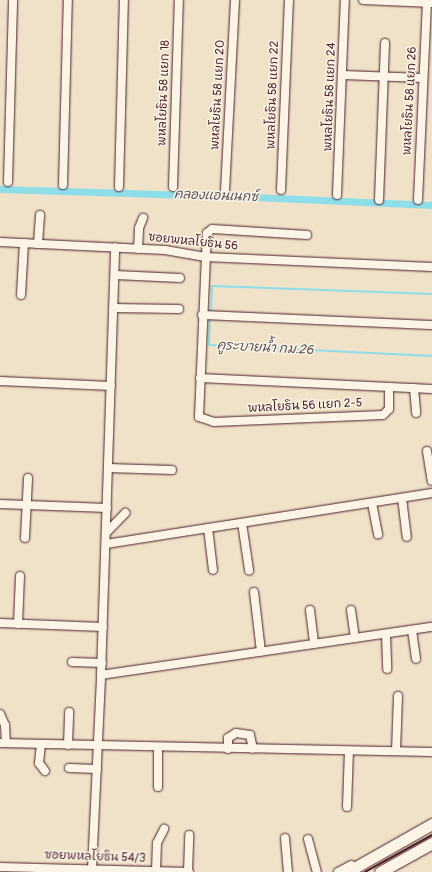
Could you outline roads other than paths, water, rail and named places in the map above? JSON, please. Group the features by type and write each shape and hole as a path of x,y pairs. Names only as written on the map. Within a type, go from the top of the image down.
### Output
{"main road":[{"path":"347,872 432,824"},
{"path":"380,872 432,843"}],"street":[{"path":"8,182 14,0"},
{"path":"63,185 68,0"},
{"path":"119,186 124,0"},
{"name":"พหลโยธิน 58 แยก 18","path":"173,187 179,0"},
{"name":"พหลโยธิน 58 แยก 20","path":"225,191 235,0"},
{"name":"พหลโยธิน 58 แยก 22","path":"281,190 289,0"},
{"name":"พหลโยธิน 58 แยก 24","path":"337,195 345,0"},
{"path":"364,0 429,2"},
{"name":"พหลโยธิน 58 แยก 26","path":"418,200 423,78 429,2"},
{"path":"379,200 385,43"},
{"path":"343,75 423,78"},
{"path":"38,244 40,215"},
{"path":"138,248 139,228 143,218"},
{"path":"307,235 212,229 207,233 205,257 208,315 200,378 432,389"},
{"name":"ซอยพหลโยธิน 56","path":"0,242 138,248 205,257 432,267"},
{"path":"21,295 24,243"},
{"path":"87,870 98,769 116,247"},
{"path":"115,275 180,278"},
{"path":"114,308 179,309"},
{"path":"208,315 432,325"},
{"name":"พหลโยธิน 56 แยก 2-5","path":"200,378 199,416 214,422 383,415 389,409 389,387"},
{"path":"0,381 111,386"},
{"path":"414,388 416,413"},
{"path":"427,451 432,481"},
{"path":"108,468 172,470"},
{"path":"25,538 28,478"},
{"path":"106,544 432,493"},
{"path":"402,498 407,537"},
{"path":"372,503 378,534"},
{"path":"0,504 107,508"},
{"path":"106,532 125,513"},
{"path":"242,523 249,570"},
{"path":"208,528 213,570"},
{"path":"18,624 20,576"},
{"path":"254,592 261,652"},
{"path":"310,610 314,644"},
{"path":"351,610 355,638"},
{"path":"0,623 103,627"},
{"path":"102,675 432,627"},
{"path":"412,630 416,659"},
{"path":"386,634 387,669"},
{"path":"72,662 102,663"},
{"path":"396,751 398,696"},
{"path":"68,745 69,712"},
{"path":"0,714 5,725 3,743 158,748 432,752"},
{"path":"228,749 228,738 236,733 250,735 253,749"},
{"path":"41,744 40,766 45,771"},
{"path":"158,748 158,787"},
{"path":"347,807 349,751"},
{"path":"69,768 98,769"},
{"path":"156,871 157,843 164,829"},
{"path":"189,834 189,872"},
{"path":"285,838 288,872"},
{"path":"308,839 315,857 317,872"},
{"path":"338,872 380,850"},
{"name":"ซอยพหลโยธิน 54/3","path":"0,867 189,872"}],"waterway":[{"name":"คลองแอนเนกซ์","path":"0,189 228,196 432,205"},
{"name":"คูระบายน้ำ กม.26","path":"211,313 212,286 432,294"},
{"name":"คูระบายน้ำ กม.26","path":"210,317 209,345 432,356"}],"railway":[{"path":"365,872 432,835"}]}
